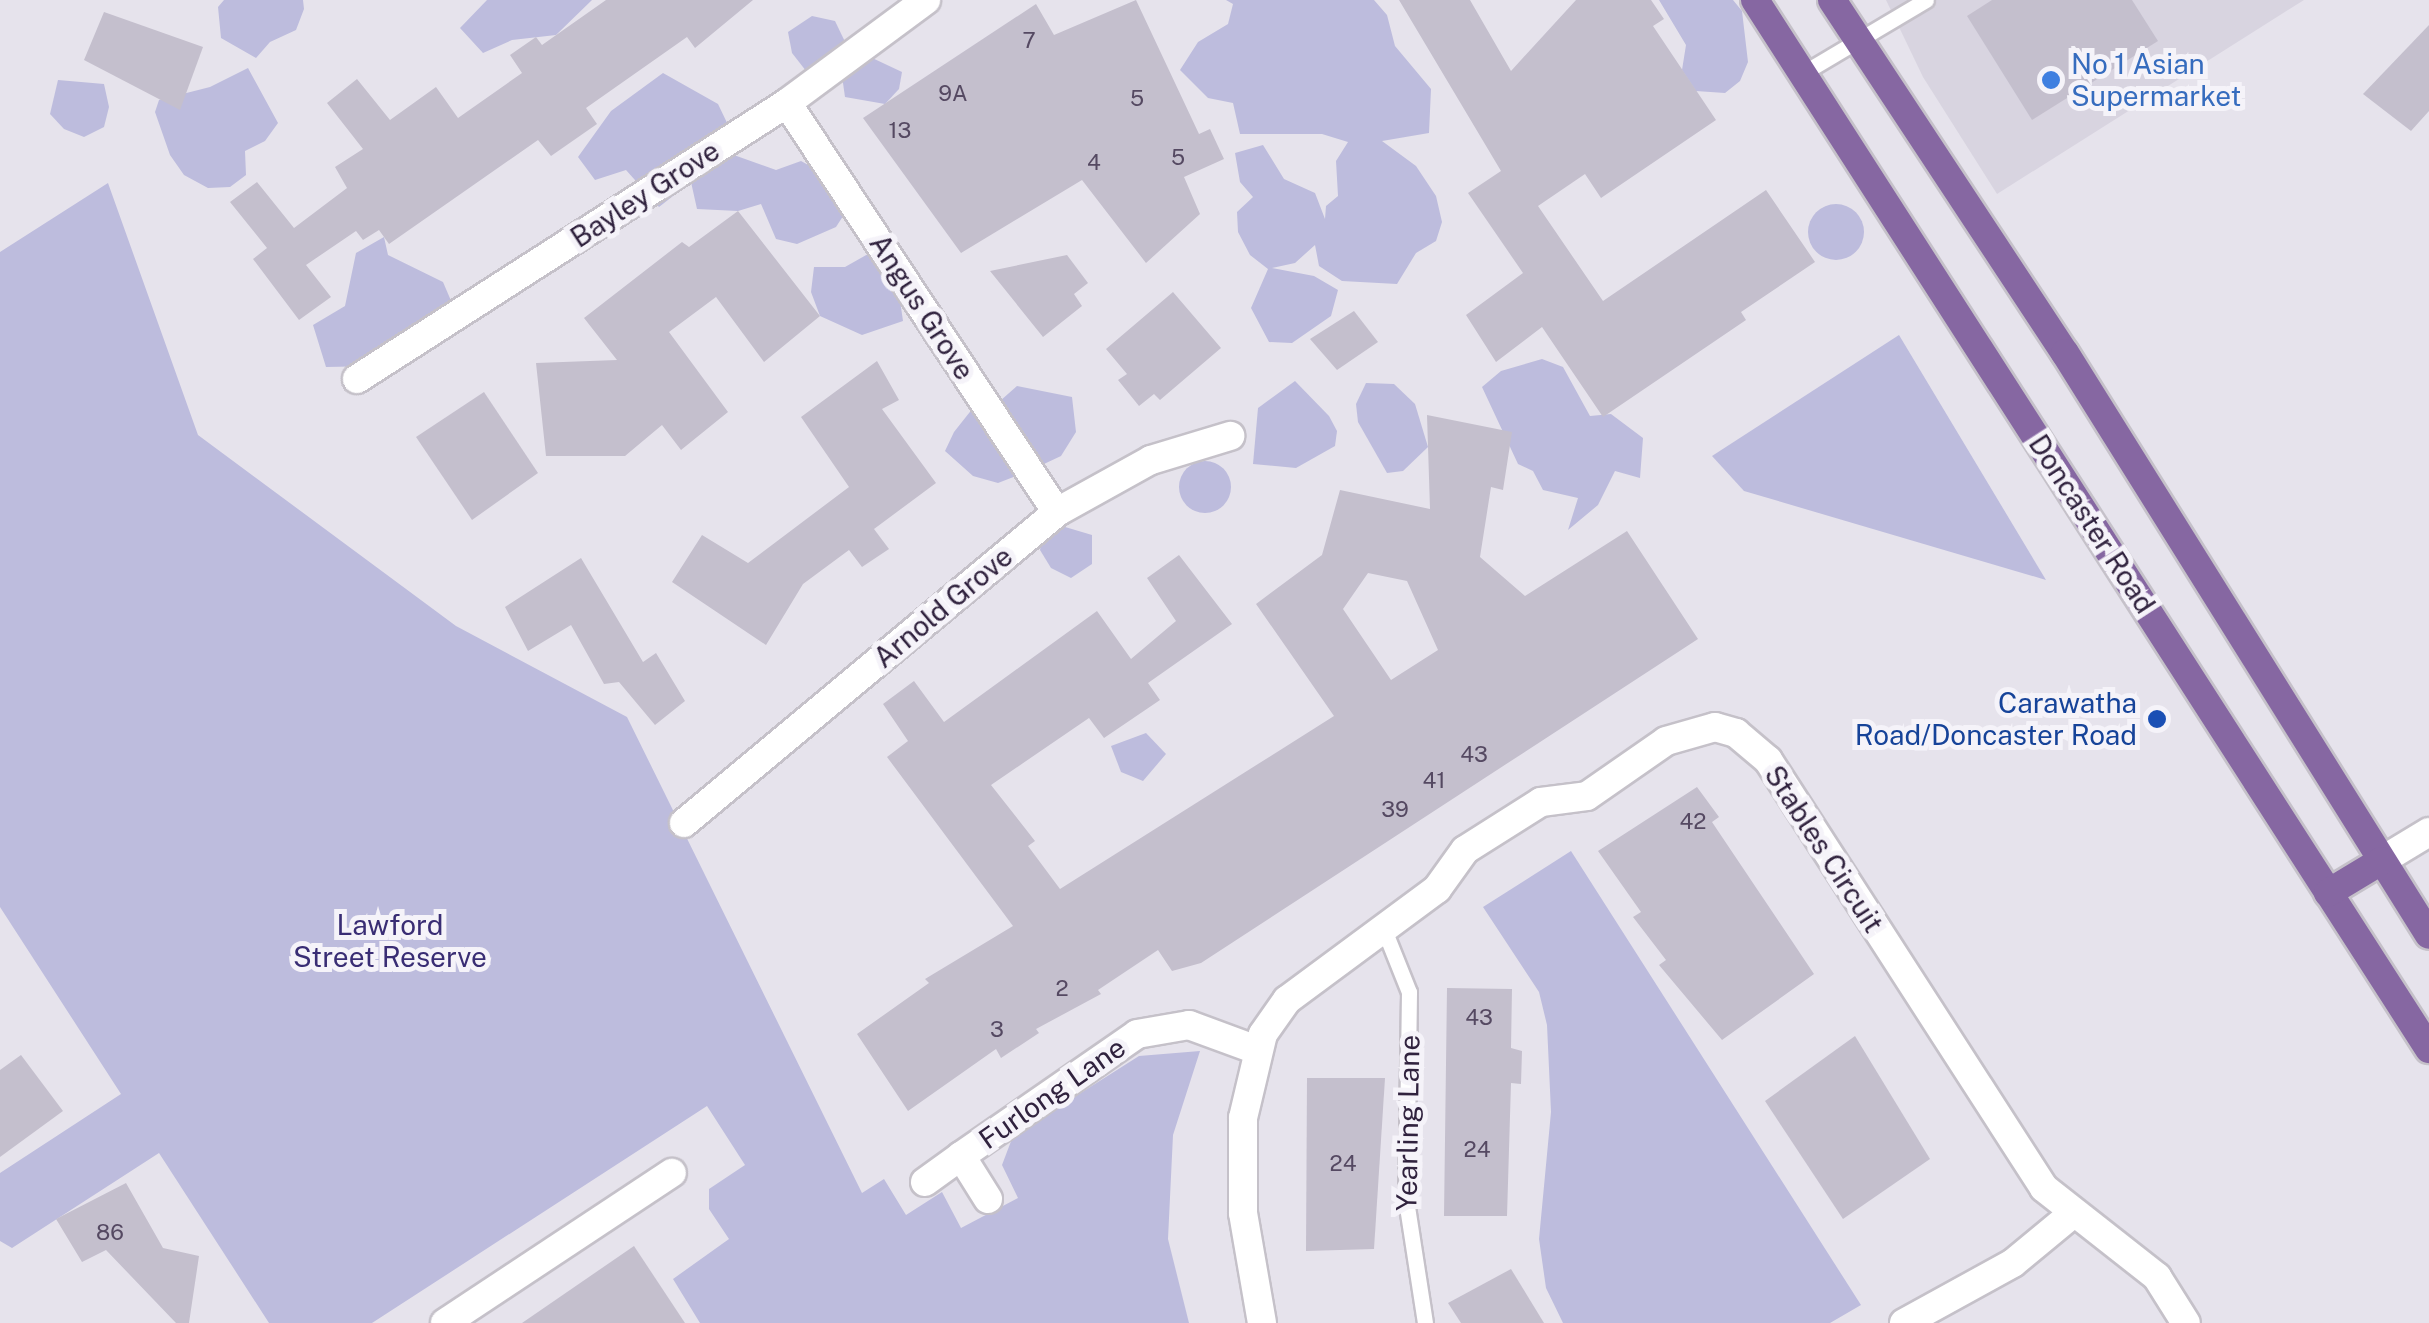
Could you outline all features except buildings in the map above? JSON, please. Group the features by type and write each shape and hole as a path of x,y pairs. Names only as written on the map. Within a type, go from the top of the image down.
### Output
{"main road":[{"name":"Doncaster Road","path":"1755,0 2429,1049"},
{"path":"1832,0 2075,370 2429,936"},
{"path":"2328,892 2381,860"}],"street":[{"name":"Bayley Grove","path":"357,378 787,102 926,0"},
{"name":"Angus Grove","path":"787,102 1057,512"},
{"name":"Arnold Grove","path":"684,823 1057,512 1151,460 1230,436"},
{"name":"Stables Circuit","path":"1262,1323 1241,1166 1258,1050 1287,1000 1436,889 1465,850 1541,802 1588,796 1692,730 1736,733 1768,760 2044,1188 2071,1214 2157,1277 2186,1323"},
{"path":"2381,860 2429,832"},
{"name":"Furlong Lane","path":"925,1182 1152,1027 1188,1025 1258,1050"},
{"name":"Furlong Lane","path":"961,1156 988,1199"},
{"path":"445,1323 672,1173"},
{"path":"1904,1323 2013,1262 2071,1214"}],"lane":[{"path":"1803,73 1926,0"},
{"name":"Yearling Lane","path":"1382,927 1409,992 1406,1200 1424,1323"}],"shaded area":[{"path":"1886,0 2304,0 1997,194 1923,77"}],"green space":[{"path":"224,0 303,0 304,9 296,30 270,42 256,58 221,38 218,7"},
{"path":"487,0 592,0 556,35 512,40 483,53 460,28"},
{"path":"1226,0 1374,0 1387,15 1395,46 1431,89 1429,133 1382,141 1416,166 1436,196 1442,222 1436,241 1416,253 1397,284 1342,281 1319,266 1315,245 1295,263 1272,268 1314,276 1338,290 1331,316 1292,343 1269,342 1251,308 1268,269 1250,255 1238,232 1237,212 1253,197 1240,182 1235,153 1263,145 1284,179 1315,193 1325,219 1326,206 1338,196 1336,161 1348,142 1322,134 1240,134 1233,103 1208,98 1180,70 1198,42 1228,24 1233,4"},
{"path":"1659,0 1733,0 1742,11 1748,62 1740,81 1725,93 1696,91 1682,70 1686,45"},
{"path":"812,16 835,21 848,48 810,76 792,53 788,32"},
{"path":"868,56 902,72 899,89 885,104 845,97 842,76"},
{"path":"248,68 278,123 265,141 245,151 246,175 230,187 208,188 184,175 170,155 155,112 159,100 210,87"},
{"path":"663,73 718,104 730,129 717,149 776,170 801,161 839,182 847,210 836,227 797,244 776,239 761,204 738,211 697,209 691,182 659,207 626,170 595,180 578,157 611,111"},
{"path":"58,80 104,84 109,107 104,127 84,137 64,129 50,114"},
{"name":"Lawford Street Reserve","path":"108,183 198,435 456,626 627,717 862,1193 884,1179 906,1215 942,1192 961,1228 1018,1198 1002,1165 1013,1136 1139,1056 1200,1051 1173,1135 1168,1239 1189,1323 700,1323 673,1279 729,1239 709,1209 709,1189 745,1165 707,1106 372,1323 269,1323 159,1153 12,1248 0,1241 0,1173 121,1094 0,907 0,252"},
{"path":"1836,204 1856,212 1864,232 1856,252 1836,260 1816,252 1808,232 1816,212"},
{"path":"384,237 388,255 443,282 452,303 377,366 326,367 313,325 345,306 356,253"},
{"path":"868,254 895,266 903,321 862,335 820,316 811,292 814,267 845,267"},
{"path":"1899,335 2046,580 1744,491 1712,456"},
{"path":"1542,359 1563,367 1590,416 1611,414 1643,438 1640,478 1615,471 1598,505 1568,530 1578,498 1543,490 1533,471 1518,464 1482,387 1501,371"},
{"path":"1295,381 1329,416 1337,431 1335,446 1296,468 1253,464 1258,408"},
{"path":"1366,383 1394,384 1415,404 1428,447 1403,471 1387,473 1358,422 1356,404"},
{"path":"1017,386 1072,397 1076,432 1061,456 1029,471 998,483 973,476 945,451 954,432 973,408 1000,401"},
{"path":"1205,461 1224,468 1231,487 1224,506 1205,513 1186,506 1179,487 1186,468"},
{"path":"1045,521 1092,535 1092,564 1071,578 1051,568 1040,550"},
{"path":"1146,733 1166,754 1143,781 1121,772 1111,746"},
{"path":"1571,851 1861,1305 1830,1323 1563,1323 1546,1288 1539,1239 1551,1112 1547,1025 1539,992 1483,907"}],"place":[{"name":"No 1 Asian Supermarket","path":"2051,80"},
{"name":"Carawatha Road/Doncaster Road","path":"2157,719"}]}
